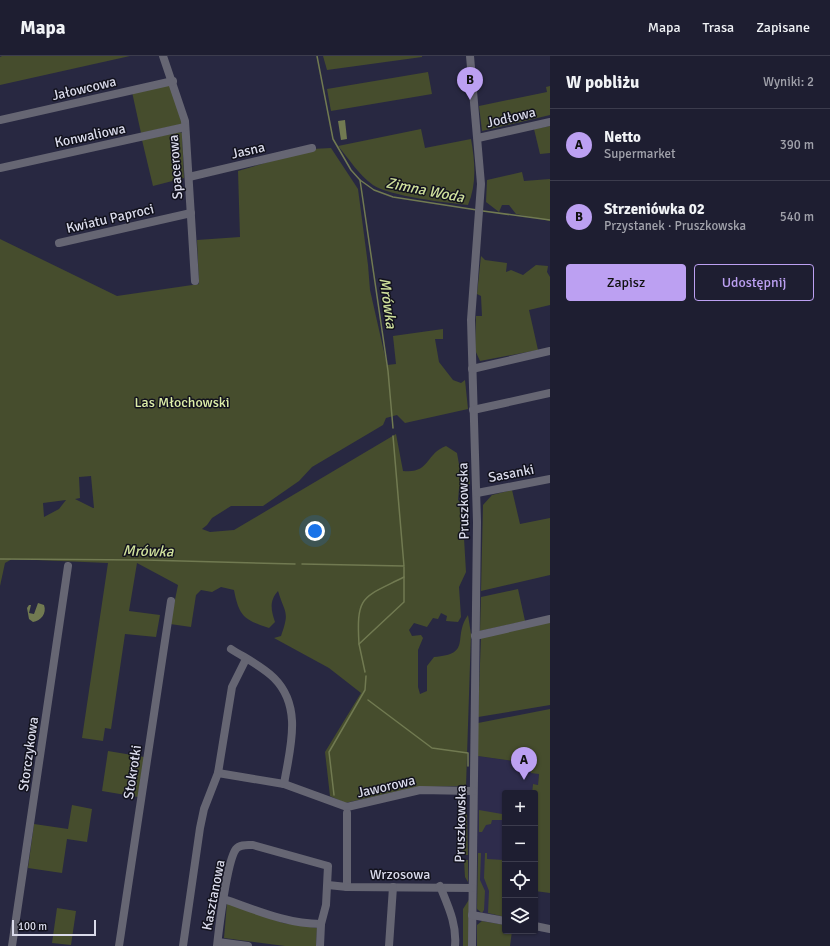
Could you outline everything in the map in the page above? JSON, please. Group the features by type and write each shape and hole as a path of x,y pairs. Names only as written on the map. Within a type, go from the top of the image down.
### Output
{"street":[{"name":"Spacerowa","path":"162,56 173,81 186,127 190,177 194,281"},
{"name":"Pruszkowska","path":"470,56 481,167 480,210 472,306 472,369 476,493 472,946"},
{"name":"Jałowcowa","path":"0,120 173,81"},
{"name":"Jodłowa","path":"478,138 550,122"},
{"name":"Konwaliowa","path":"0,168 186,127"},
{"name":"Jasna","path":"190,177 312,148"},
{"name":"Kwiatu Paproci","path":"60,243 191,213"},
{"path":"472,369 550,351"},
{"path":"473,410 550,393"},
{"name":"Sasanki","path":"476,493 550,479"},
{"name":"Storczykowa","path":"12,946 68,566"},
{"name":"Stokrotki","path":"119,946 171,601"},
{"path":"475,636 550,619"},
{"path":"231,649 274,678 285,692 291,707 293,724 284,784"},
{"path":"183,946 204,809 218,773 232,687 246,659"},
{"name":"Jaworowa","path":"218,773 284,784 347,807 420,790 473,791"},
{"name":"Jaworowa","path":"347,813 347,887"},
{"name":"Kasztanowa","path":"217,944 224,899 237,848 244,845 253,845 328,866 328,885"},
{"path":"320,946 321,924 326,905 328,885"},
{"name":"Wrzosowa","path":"328,885 347,887 440,886 472,888"},
{"path":"440,886 452,918 456,937 455,946"},
{"path":"389,946 393,887"},
{"path":"224,899 284,920 306,924 321,924"},
{"path":"472,915 502,920"},
{"path":"538,927 550,929"},
{"path":"217,944 248,946"}],"shaded area":[{"path":"345,120 347,139 341,140 338,121"},
{"path":"38,603 44,605 45,611 39,620 33,622 29,619 27,608 31,605 29,613 34,614"},
{"path":"478,756 513,761 513,765 531,768 539,774 538,785 533,784 532,790 502,790 502,916 482,913 477,909"}],"green space":[{"path":"130,56 0,85 0,57"},
{"path":"323,56 422,56 422,57 327,70"},
{"path":"428,72 432,94 331,111 327,89"},
{"path":"170,84 182,124 141,133 132,92"},
{"path":"550,86 550,115 482,131 479,106 547,92 546,87"},
{"path":"550,126 550,153 540,154 534,129"},
{"path":"421,129 425,148 471,139 474,181 468,205 405,196 381,189 373,185 354,167 338,146"},
{"path":"180,132 182,133 184,178 153,186 142,140"},
{"name":"Las Młochowski","path":"331,148 358,189 370,290 387,365 396,364 393,336 443,329 443,339 435,339 439,362 453,380 461,383 465,380 468,409 405,423 397,415 386,418 383,425 312,467 299,481 263,506 231,506 212,518 202,529 210,532 234,530 396,434 403,471 412,471 423,467 439,449 446,446 457,453 460,470 468,471 470,484 459,489 458,500 467,509 463,524 466,529 464,538 466,572 459,587 461,617 458,622 446,621 447,616 441,613 438,619 433,618 427,627 414,623 409,630 412,636 421,635 423,638 418,650 418,687 420,694 427,691 427,666 434,657 454,652 458,648 460,644 461,631 468,615 471,634 466,786 417,787 345,803 330,796 325,752 361,693 329,668 274,638 281,636 286,617 278,591 272,602 275,622 269,628 244,616 238,606 234,590 221,587 212,592 201,590 196,595 191,627 170,624 178,585 137,563 129,611 160,615 156,637 125,634 111,729 105,728 103,741 82,738 108,563 12,559 5,563 0,586 0,239 117,296 199,284 197,240 240,237 238,171 312,149","holes":["91,476 94,508 75,499 80,498 79,477","66,500 59,509 44,517 43,503"]},
{"path":"522,172 524,181 550,179 550,221 516,214 509,205 502,205 499,212 486,202 487,180"},
{"path":"481,256 485,260 507,263 506,272 511,270 523,275 536,265 548,266 547,272 550,277 550,305 529,310 538,350 480,361 475,350 476,316 482,316 481,296 477,294"},
{"path":"512,490 520,524 550,518 550,575 481,591 483,505 492,495"},
{"path":"518,589 525,621 480,631 481,597"},
{"path":"550,622 550,705 478,717 481,637"},
{"path":"550,709 550,893 538,891 538,790 532,790 533,784 538,785 539,774 531,773 531,768 512,765 513,761 478,756 478,723"},
{"path":"108,751 144,757 138,797 102,791"},
{"path":"72,805 92,809 87,842 67,839 62,873 28,868 34,824 68,829"},
{"path":"479,810 502,814 502,820 492,820 491,824 486,825 482,832 479,832"},
{"path":"464,814 467,814 468,855 462,855"},
{"path":"478,853 481,853 480,880 485,891 484,910 482,913 477,909"},
{"path":"485,853 487,853 487,859 502,860 502,916 488,913 489,891 484,878"},
{"path":"464,860 468,860 468,882 465,877"},
{"path":"470,898 469,946 463,946 463,909"},
{"path":"227,903 283,923 317,928 316,946 285,946 224,938"},
{"path":"57,908 76,911 71,945 52,943"},
{"path":"482,921 502,924 502,934 512,934 510,946 477,946 477,925"}],"waterway":[{"name":"Zimna Woda","path":"317,56 333,139 351,170 360,180 374,190 393,197 477,210"},
{"name":"Mrówka","path":"360,180 388,371 393,428"},
{"name":"Zimna Woda","path":"483,211 550,220"},
{"name":"Mrówka","path":"302,564 404,566 393,436"},
{"name":"Mrówka","path":"0,559 145,560 295,564"},
{"path":"365,672 359,644 404,602 404,567"},
{"path":"359,644 359,615 361,606 365,600 379,589 404,577"},
{"path":"334,795 329,752 365,690 366,676"},
{"path":"368,700 432,748 468,753 468,766"}],"place":[{"name":"Strzeniówka 02","path":"470,100"},
{"name":"Netto","path":"524,780"}]}
